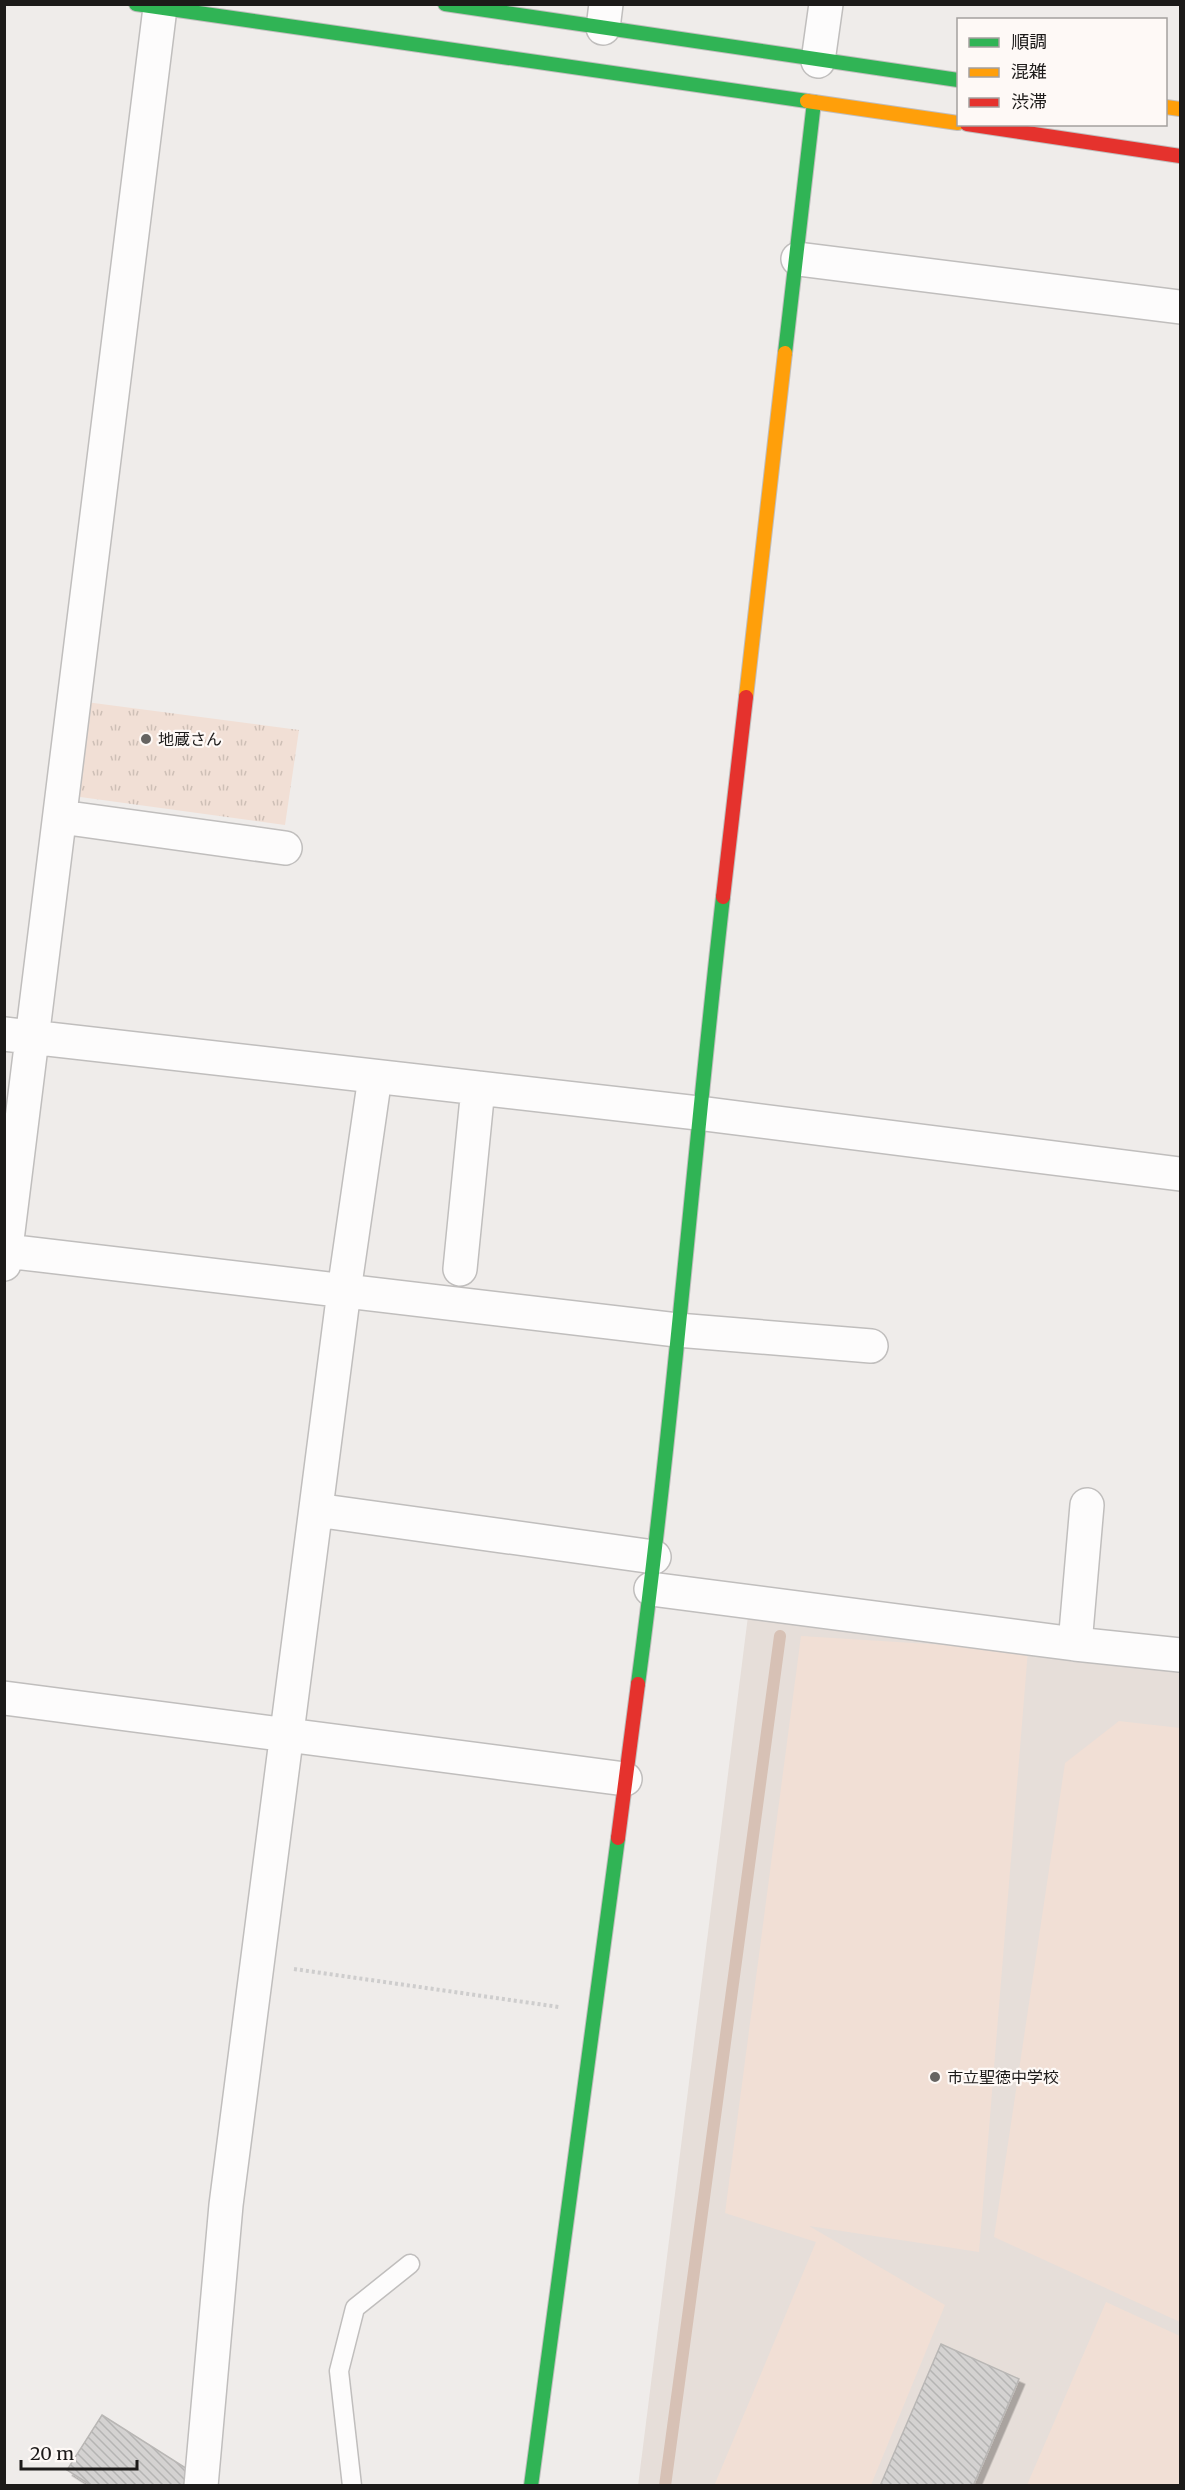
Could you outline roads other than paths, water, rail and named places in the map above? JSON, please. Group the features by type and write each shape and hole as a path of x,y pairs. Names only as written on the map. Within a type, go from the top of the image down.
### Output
{"street":[{"path":"445,4 604,16 818,61 957,80"},
{"path":"818,61 826,4"},
{"path":"871,1346 677,1330 344,1291 5,1257 19,1036 61,817 148,6 957,123"},
{"path":"531,2486 651,1589 698,1113 798,259 814,102"},
{"path":"980,126 1180,156"},
{"path":"798,259 1180,307"},
{"path":"61,817 285,848"},
{"path":"19,1036 698,1113 1180,1174"},
{"path":"201,2486 226,2205 344,1291 375,1077"},
{"path":"460,1269 478,1088"},
{"path":"1075,1644 1086,1505"},
{"path":"316,1510 654,1557"},
{"path":"651,1589 1075,1644 1180,1655"},
{"path":"4,1698 625,1779"}],"lane":[{"path":"352,2486 339,2371 355,2308 410,2264"}],"waterway":[{"path":"665,2486 780,1636"}],"place":[{"name":"地蔵さん","path":"146,739"},
{"name":"市立聖徳中学校","path":"935,2077"}]}
